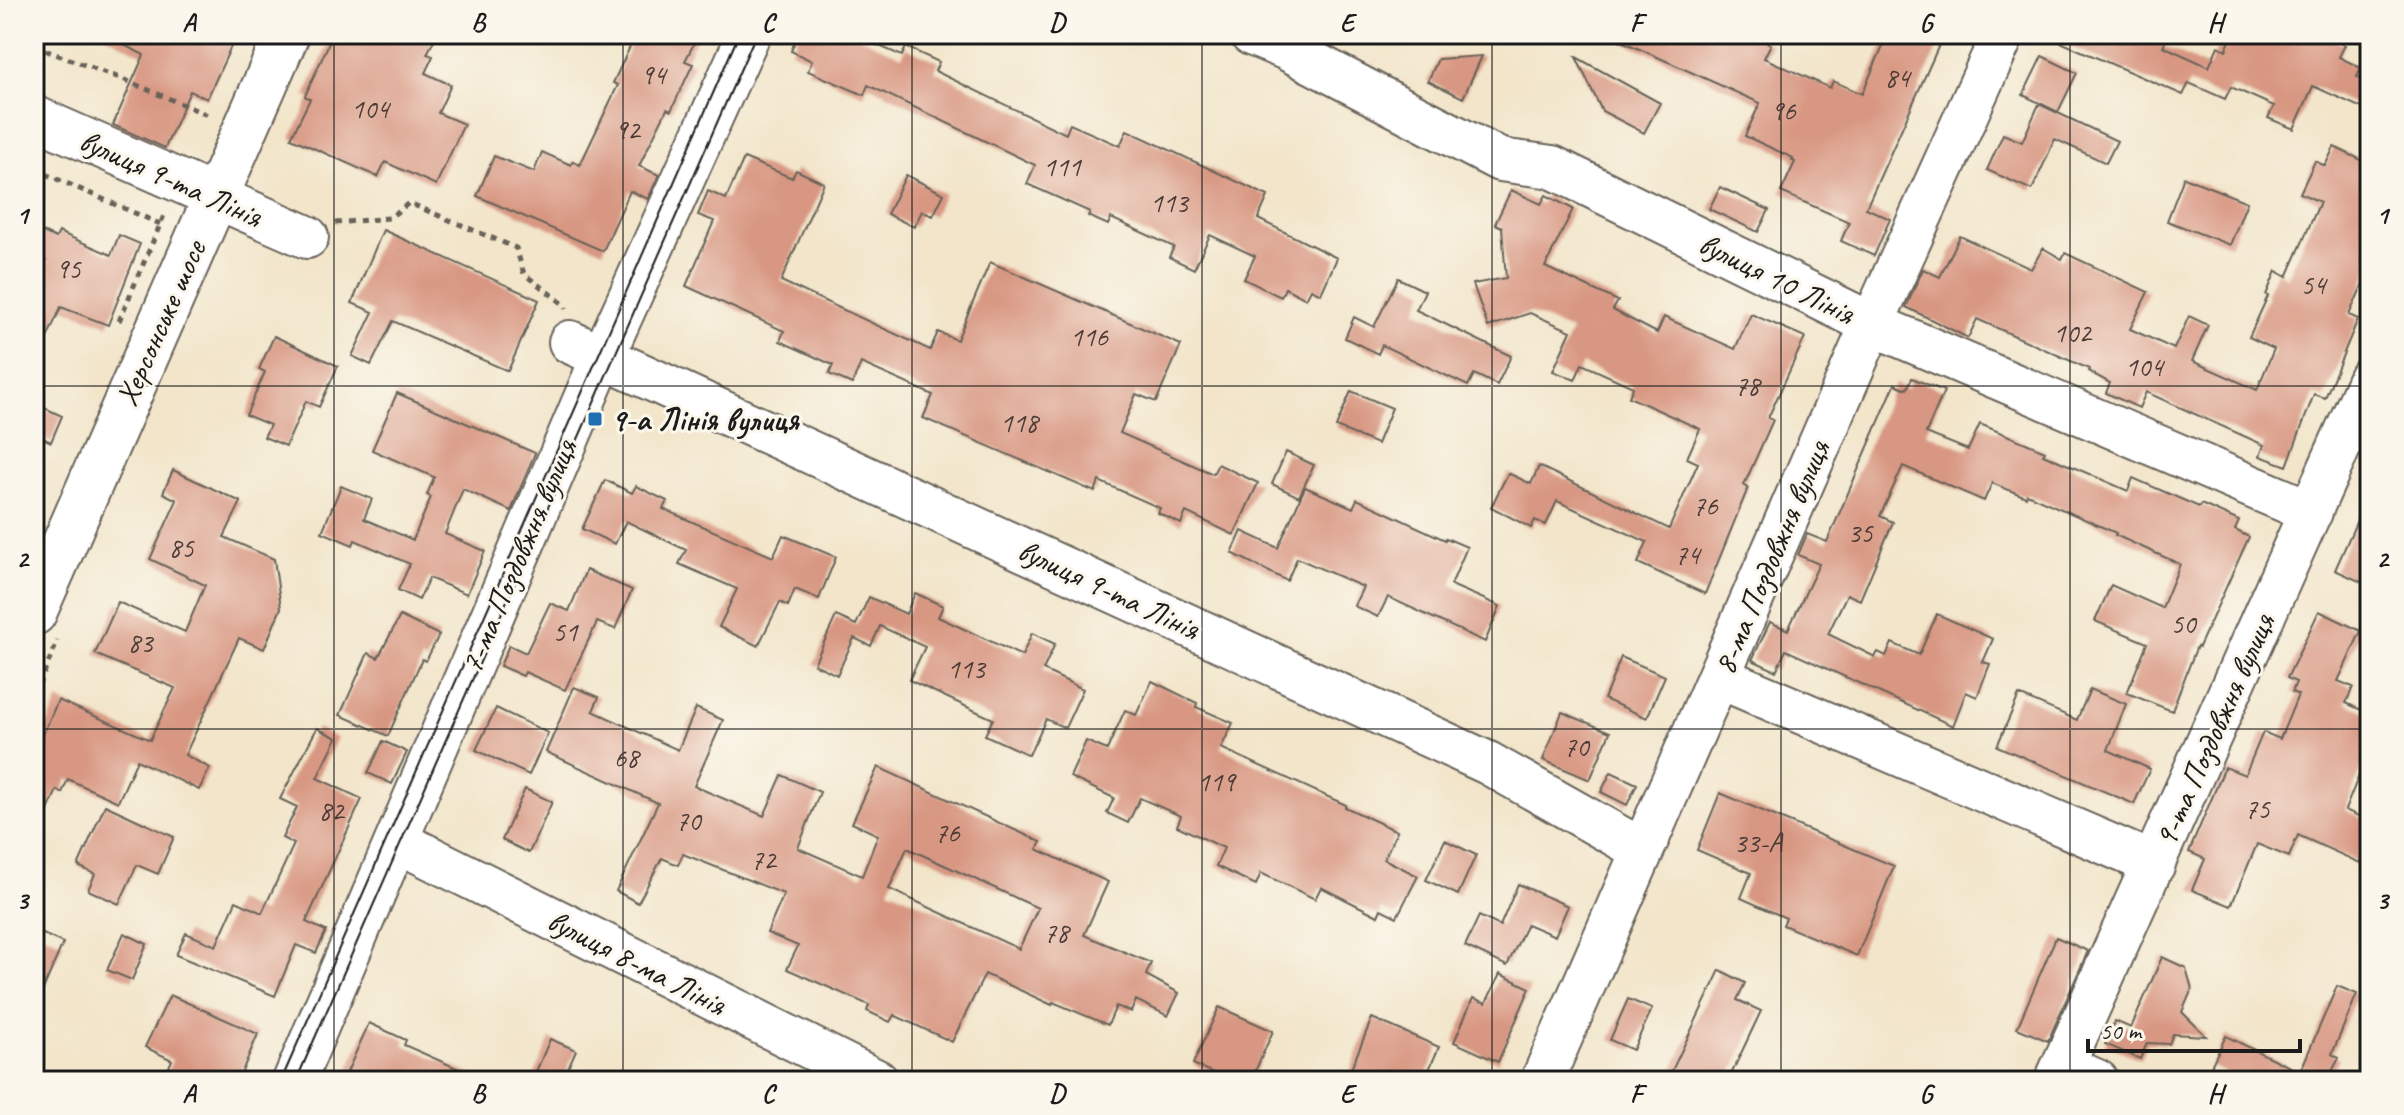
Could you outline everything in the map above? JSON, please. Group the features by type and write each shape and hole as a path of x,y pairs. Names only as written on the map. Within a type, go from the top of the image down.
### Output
{"main road":[{"name":"Херсонське шосе","path":"34,613 287,34"}],"street":[{"name":"7-ма Поздовжня вулиця","path":"294,1081 397,841 586,349 749,34"},
{"name":"вулиця 10 Лінія","path":"1251,34 1285,48 1500,160 1552,167 1872,324 2311,512"},
{"name":"8-ма Поздовжня вулиця","path":"1542,1081 1872,324 2003,34"},
{"name":"вулиця 9-та Лінія","path":"34,117 307,237"},
{"name":"вулиця 9-та Лінія","path":"586,349 1488,763 1642,850"},
{"name":"9-та Поздовжня вулиця","path":"2072,1076 2154,864 2370,378"},
{"path":"1719,677 2154,864"},
{"name":"вулиця 8-ма Лінія","path":"397,841 877,1081"}],"path":[{"path":"34,46 210,116"},
{"path":"34,169 160,224"},
{"path":"307,237 337,222 389,218 409,203 516,248 524,274 565,305 586,349"}],"building":[{"path":"102,34 215,34 233,42 207,99 190,91 165,148 113,125 144,55"},
{"path":"333,34 437,34 427,54 433,56 425,73 451,85 438,113 464,124 436,185 385,162 378,177 291,138 310,99 305,96"},
{"path":"636,34 699,34 685,61 693,64 671,111 667,109 639,166 659,175 648,199 630,191 603,251 477,196 494,156 534,172 542,152 571,165 573,161 580,165 618,85 613,83"},
{"path":"798,34 852,34 902,56 906,47 939,62 935,71 1066,134 1070,124 1120,146 1127,130 1268,196 1258,219 1337,258 1321,294 1311,289 1306,299 1285,288 1281,297 1244,279 1255,256 1210,235 1194,269 1169,257 1174,247 1111,218 1108,225 1088,216 1090,212 1027,184 1035,165 868,85 864,95 808,71 812,61 791,51"},
{"path":"1606,34 1748,34 1771,44 1764,58 1830,88 1833,81 1862,94 1888,34 1944,34 1866,208 1890,219 1874,256 1841,241 1849,222 1781,192 1795,162 1793,158 1745,136 1760,103"},
{"path":"2042,34 2169,34 2163,46 2209,67 2218,46 2226,50 2233,34 2322,34 2345,45 2339,57 2361,68 2357,77 2370,83 2370,96 2364,109 2313,86 2294,129 2268,118 2274,106 2231,87 2225,99 2189,83 2183,95"},
{"path":"1482,56 1463,98 1428,81 1438,59"},
{"path":"2042,56 2077,73 2058,112 2023,95"},
{"path":"1576,57 1660,103 1644,133 1602,111"},
{"path":"2039,104 2117,141 2106,163 2055,139 2032,190 1987,170 2003,134 2022,142"},
{"path":"2334,147 2370,164 2370,268 2349,315 2358,319 2325,398 2314,394 2287,466 2260,456 2264,445 2146,392 2139,408 2106,393 2110,383 2089,369 1977,319 1968,338 1906,307 1923,269 1940,277 1960,236 2031,269 2043,248 2062,259 2065,253 2148,292 2130,329 2174,349 2189,316 2208,325 2192,361 2257,390 2274,349 2249,337 2276,271 2287,277 2320,202 2300,193 2315,161 2325,166"},
{"path":"744,158 792,178 796,170 824,183 781,281 930,350 938,332 957,340 990,262 1181,345 1156,402 1136,394 1120,433 1213,474 1218,464 1258,483 1234,535 1186,512 1181,524 1158,513 1160,508 1099,481 1095,492 923,418 933,395 861,363 852,384 829,374 833,365 780,341 784,331 686,286 714,221 698,215 708,191 726,199"},
{"path":"906,175 944,194 933,216 922,211 914,227 887,214"},
{"path":"2184,177 2247,202 2230,245 2167,221"},
{"path":"1720,187 1769,210 1758,232 1709,209"},
{"path":"1511,190 1541,204 1546,195 1573,209 1545,267 1618,301 1613,310 1657,333 1664,317 1735,349 1751,314 1805,337 1768,418 1773,420 1744,485 1748,488 1705,594 1638,563 1647,542 1557,501 1546,525 1535,520 1531,528 1491,507 1508,473 1531,484 1539,466 1669,529 1698,463 1687,458 1700,429 1629,397 1633,387 1582,364 1575,380 1553,371 1571,331 1530,313 1488,327 1473,284 1506,278 1502,227 1495,224"},
{"path":"34,228 56,238 59,232 111,255 119,235 140,244 108,325 61,307 34,367 34,289 46,261 34,256"},
{"path":"383,230 539,300 508,371 393,321 371,365 352,356 373,312 352,303"},
{"path":"1398,278 1425,291 1416,310 1511,356 1497,385 1474,374 1468,386 1382,345 1378,354 1345,338 1354,317 1374,327"},
{"path":"274,336 338,366 319,407 306,401 286,446 264,437 270,425 246,415 265,372 259,369"},
{"path":"1912,378 1944,391 1926,433 1968,450 1980,424 2128,491 2133,478 2239,521 2235,530 2249,537 2197,646 2172,711 2127,693 2147,643 2095,621 2111,585 2162,608 2180,564 2027,494 2026,497 1992,483 1984,501 1903,466 1880,516 1893,522 1860,600 1847,594 1828,634 1875,657 1878,652 1886,656 1892,643 1919,655 1937,614 1993,639 1983,662 1990,664 1977,697 1966,692 1953,726 1786,650 1776,671 1752,660 1770,622 1788,630 1819,564 1798,555 1807,534 1827,542 1895,384 1907,389"},
{"path":"1351,391 1392,408 1377,444 1336,427"},
{"path":"397,393 535,453 511,511 463,489 445,534 485,551 467,594 429,578 419,600 398,590 410,564 355,540 353,545 322,532 341,486 372,499 364,519 413,540 431,497 427,495 434,477 372,450"},
{"path":"34,403 62,416 51,442 34,434"},
{"path":"1286,452 1314,465 1299,497 1272,484"},
{"path":"173,470 241,502 224,537 274,559 281,608 264,649 239,638 185,755 210,768 199,790 137,760 118,802 68,779 62,793 57,790 34,842 34,755 58,700 150,740 175,688 95,654 118,602 185,632 205,585 150,559 177,500 163,493"},
{"path":"605,480 632,493 636,486 667,501 663,509 773,557 783,535 836,557 819,599 795,589 788,606 780,602 758,646 719,627 737,589 679,564 686,550 626,521 615,544 582,529"},
{"path":"1305,487 1353,508 1357,499 1467,547 1451,585 1500,606 1485,642 1388,597 1378,617 1354,606 1363,587 1297,558 1287,581 1232,553 1242,531 1278,548"},
{"path":"2370,491 2370,586 2335,570"},
{"path":"586,570 632,590 615,629 597,622 565,690 525,672 523,676 500,666 509,645 526,653 550,603 569,611"},
{"path":"915,593 943,606 938,617 1022,656 1032,633 1055,644 1043,670 1083,689 1065,728 1046,719 1029,755 985,735 993,719 909,680 925,647 880,626 871,646 854,638 837,675 814,664 836,616 856,625 869,597 906,614"},
{"path":"2319,611 2361,631 2338,681 2353,687 2346,703 2370,714 2370,766 2364,763 2345,810 2370,821 2370,841 2360,863 2298,835 2289,857 2257,844 2231,906 2192,890 2205,859 2189,852 2225,767 2245,775 2263,732 2280,739 2298,695 2292,692 2296,682 2287,678"},
{"path":"400,616 439,635 426,661 422,659 388,736 340,715 368,653 378,658"},
{"path":"1621,657 1665,676 1647,718 1604,699"},
{"path":"1152,681 1197,703 1196,707 1233,723 1221,748 1397,831 1384,859 1418,876 1397,917 1381,909 1378,916 1321,887 1315,899 1261,873 1256,885 1216,866 1224,848 1177,826 1181,816 1140,798 1128,823 1107,813 1114,798 1070,777 1086,741 1107,750 1125,710 1136,715"},
{"path":"574,687 599,697 593,711 678,750 696,708 723,720 694,786 764,816 782,775 820,792 798,848 862,876 878,835 852,823 878,767 1041,842 1037,849 1108,882 1084,935 1151,963 1146,975 1179,993 1168,1016 1136,1000 1131,1012 1116,1006 1108,1025 1053,1002 1052,1005 985,974 952,1042 894,1015 890,1022 867,1011 869,1005 787,969 798,946 767,933 784,894 683,854 678,865 662,858 638,903 616,891 658,803 546,752","holes":["907,848 1038,908 1019,949 889,889"]},
{"path":"2090,689 2126,704 2108,750 2150,769 2134,804 1997,746 2019,695 2077,720"},
{"path":"496,708 548,733 529,775 476,750"},
{"path":"1562,712 1610,732 1590,780 1543,760"},
{"path":"317,728 337,738 317,778 362,799 306,922 326,931 316,953 296,945 275,996 176,955 186,933 216,946 236,901 262,913 294,844 282,838 297,807 280,799"},
{"path":"383,741 407,752 392,784 368,773"},
{"path":"1611,772 1637,784 1627,805 1601,792"},
{"path":"525,789 552,802 529,853 502,840"},
{"path":"1720,793 1894,866 1857,956 1783,925 1786,918 1741,898 1751,873 1697,850"},
{"path":"105,805 174,837 158,874 137,865 119,904 88,890 95,874 78,866"},
{"path":"1445,840 1476,855 1458,895 1426,880"},
{"path":"1518,884 1568,906 1555,936 1527,924 1507,966 1465,946 1479,916 1500,926"},
{"path":"34,930 63,943 34,1010"},
{"path":"124,933 147,944 132,980 107,970"},
{"path":"2056,937 2088,951 2048,1041 2017,1028"},
{"path":"2162,957 2186,968 2192,989 2182,1012 2206,1036 2173,1034 2169,1044 2147,1043 2140,1059 2105,1044 2115,1021 2131,1028"},
{"path":"1720,970 1745,983 1737,1000 1761,1011 1728,1081 1667,1081"},
{"path":"1500,974 1530,988 1498,1062 1454,1042 1473,998 1486,1003"},
{"path":"2337,986 2357,994 2332,1054 2339,1058 2327,1081 2242,1081 2211,1066 2226,1036 2300,1072"},
{"path":"170,995 258,1034 238,1081 163,1081 172,1060 145,1047"},
{"path":"1628,999 1652,1009 1633,1050 1610,1040"},
{"path":"1219,1007 1273,1031 1251,1081 1230,1081 1193,1064"},
{"path":"1372,1018 1439,1047 1424,1081 1366,1081 1349,1074"},
{"path":"369,1023 406,1040 404,1045 486,1081 343,1081"},
{"path":"550,1039 576,1050 562,1081 532,1081"}],"tram line":[{"path":"281,1081 739,34"},
{"path":"296,1081 756,34"}],"place":[{"name":"9-а Лінія вулиця","path":"595,419"}]}
